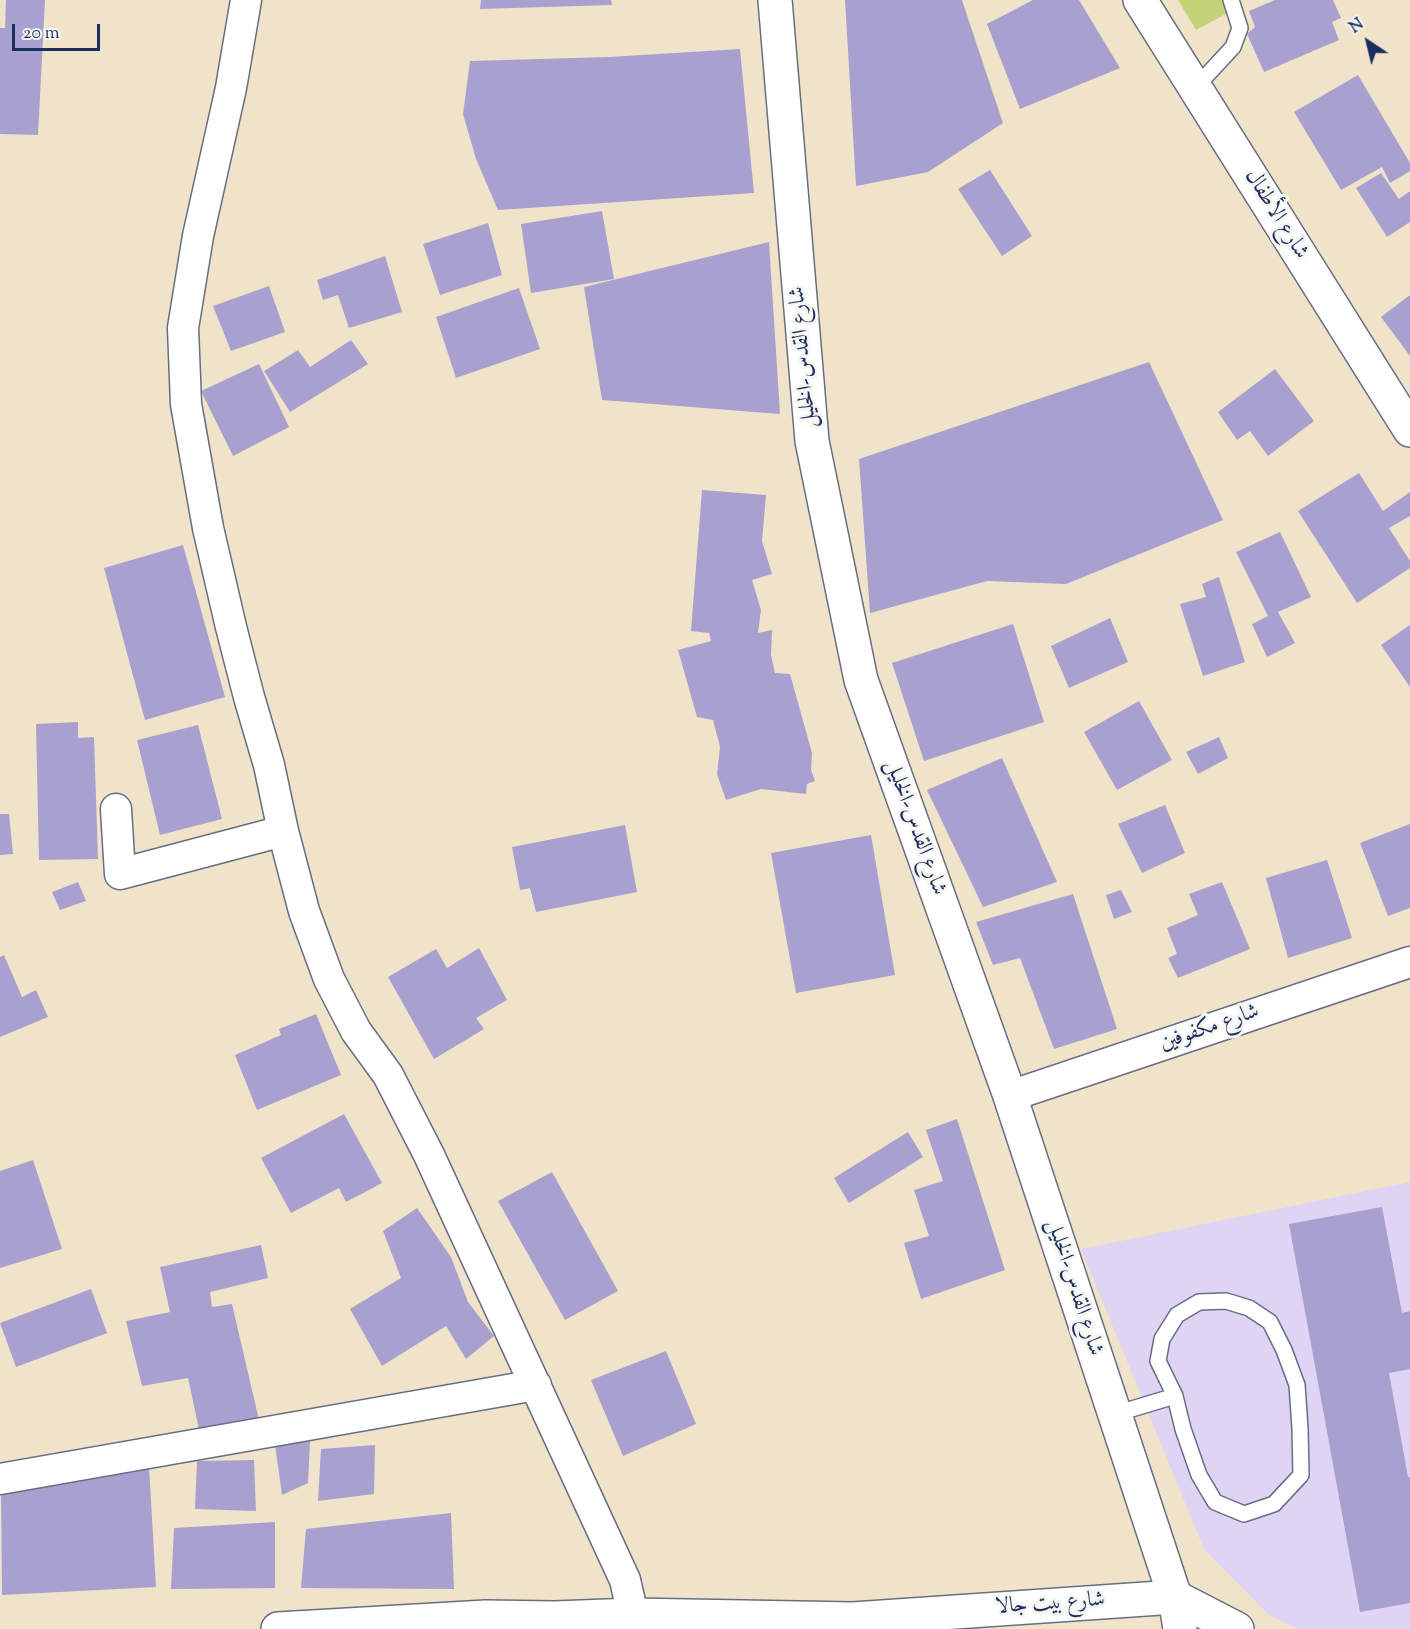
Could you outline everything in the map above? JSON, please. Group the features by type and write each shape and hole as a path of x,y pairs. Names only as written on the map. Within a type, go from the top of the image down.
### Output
{"main road":[{"name":"شارع القدس-الخليل","path":"775,0 812,441 861,680 1010,1096 1175,1597 1180,1629"},
{"name":"شارع الأطفال","path":"1140,0 1410,430"},
{"name":"شارع بيت جالا","path":"278,1629 484,1623 633,1615 748,1623 853,1619 1175,1597"},
{"path":"1175,1597 1237,1629"}],"street":[{"path":"246,0 231,88 198,236 183,328 186,404 208,528 304,911 329,979 356,1031 388,1075 424,1145 626,1580 633,1615"},
{"path":"116,809 120,874 283,831"},
{"name":"شارع مكفوفين","path":"1010,1096 1410,962"},
{"path":"0,1479 536,1385"}],"lane":[{"path":"1195,88 1233,47 1240,28 1231,0"},
{"path":"1226,1300 1249,1308 1270,1322 1284,1350 1297,1385 1301,1475 1274,1504 1244,1514 1215,1502 1199,1475 1183,1430 1175,1396 1158,1360 1162,1339 1177,1315 1198,1302 1226,1300"},
{"path":"1115,1414 1175,1396"}],"shaded area":[{"path":"1410,1182 1410,1629 1297,1629 1269,1615 1204,1549 1081,1249"}],"green space":[{"path":"1178,0 1230,0 1235,9 1196,30"}],"building":[{"path":"6,0 45,0 38,135 0,134 0,28 5,28"},
{"path":"481,0 611,0 612,5 480,9"},
{"path":"845,0 962,0 1003,123 928,172 856,186"},
{"path":"1033,0 1079,0 1120,68 1020,109 987,24"},
{"path":"1275,0 1333,0 1341,18 1332,22 1339,40 1264,72 1247,34 1255,27 1249,11"},
{"path":"740,49 754,193 498,210 476,159 463,114 470,61 609,57"},
{"path":"1358,75 1410,163 1410,171 1390,183 1382,167 1341,190 1294,112"},
{"path":"990,170 1032,236 1002,256 958,189"},
{"path":"1381,173 1399,199 1410,191 1410,222 1387,237 1356,188"},
{"path":"602,211 614,279 531,293 521,224"},
{"path":"488,223 502,275 440,295 423,244"},
{"path":"769,242 780,414 602,400 584,287"},
{"path":"385,256 402,312 349,328 338,295 323,300 317,280"},
{"path":"269,286 285,332 231,351 213,306"},
{"path":"519,288 540,349 456,378 436,317"},
{"path":"1410,295 1410,356 1381,317"},
{"path":"351,340 368,364 290,412 264,371 298,350 310,367"},
{"path":"1149,362 1223,520 1066,584 987,581 870,613 859,459"},
{"path":"259,364 289,427 233,456 201,391"},
{"path":"1275,369 1314,421 1268,456 1250,431 1237,440 1218,412"},
{"path":"1359,473 1383,511 1410,492 1410,516 1389,528 1410,561 1410,568 1357,603 1298,511"},
{"path":"702,490 766,495 762,541 772,574 752,580 761,610 758,633 772,630 771,655 775,673 790,674 812,753 811,770 815,781 807,784 806,794 761,789 726,800 717,774 720,747 713,720 697,717 678,650 711,641 709,633 691,631"},
{"path":"1280,532 1311,597 1278,612 1295,643 1267,657 1252,624 1268,616 1236,552"},
{"path":"183,545 225,697 145,720 104,568"},
{"path":"1219,577 1245,662 1203,676 1180,604 1206,597 1202,584"},
{"path":"1110,618 1128,662 1069,688 1051,646"},
{"path":"1013,624 1044,722 924,761 892,663"},
{"path":"1410,625 1410,687 1381,645"},
{"path":"1139,701 1172,760 1117,790 1084,732"},
{"path":"78,722 78,738 94,737 98,859 39,860 36,724"},
{"path":"198,725 222,819 160,835 137,740"},
{"path":"1219,737 1228,758 1198,774 1186,752"},
{"path":"1002,758 1057,882 983,907 927,790"},
{"path":"1165,805 1185,853 1142,873 1118,824"},
{"path":"0,814 9,814 13,854 0,855"},
{"path":"1410,824 1410,908 1388,916 1360,843"},
{"path":"625,825 637,892 536,912 530,888 520,890 512,847"},
{"path":"871,835 895,975 796,993 771,853"},
{"path":"1327,860 1352,938 1288,958 1266,878"},
{"path":"78,882 86,901 60,910 52,892"},
{"path":"1222,882 1250,949 1178,978 1168,958 1177,954 1167,928 1198,915 1189,894"},
{"path":"1121,890 1132,912 1114,919 1106,895"},
{"path":"1073,894 1117,1029 1054,1049 1020,958 993,965 976,922"},
{"path":"479,948 507,1000 476,1018 484,1029 434,1059 388,977 436,949 447,968"},
{"path":"4,955 22,997 36,990 48,1017 0,1037 0,957"},
{"path":"316,1014 341,1075 257,1110 235,1055 281,1035 279,1029"},
{"path":"344,1114 382,1183 346,1202 339,1188 291,1213 261,1158"},
{"path":"957,1119 1005,1270 921,1299 904,1243 929,1236 914,1190 943,1181 926,1130"},
{"path":"908,1132 923,1157 849,1203 834,1178"},
{"path":"33,1160 62,1249 0,1268 0,1171"},
{"path":"552,1172 618,1291 565,1320 498,1201"},
{"path":"1382,1207 1402,1313 1410,1311 1410,1369 1389,1373 1408,1477 1410,1477 1410,1603 1360,1612 1289,1224"},
{"path":"417,1208 451,1257 468,1302 494,1336 466,1359 446,1326 382,1366 350,1309 401,1278 383,1231"},
{"path":"261,1245 268,1278 210,1292 212,1307 232,1304 259,1420 200,1434 188,1378 142,1386 126,1321 170,1312 160,1267"},
{"path":"91,1289 107,1333 16,1367 0,1323"},
{"path":"666,1351 696,1424 623,1456 591,1380"},
{"path":"310,1441 308,1483 282,1495 275,1445"},
{"path":"375,1445 374,1494 318,1501 321,1449"},
{"path":"254,1460 256,1511 195,1509 197,1461"},
{"path":"149,1466 156,1587 2,1595 1,1486"},
{"path":"451,1513 454,1589 301,1588 306,1529"},
{"path":"275,1522 275,1588 171,1589 174,1528"}]}
